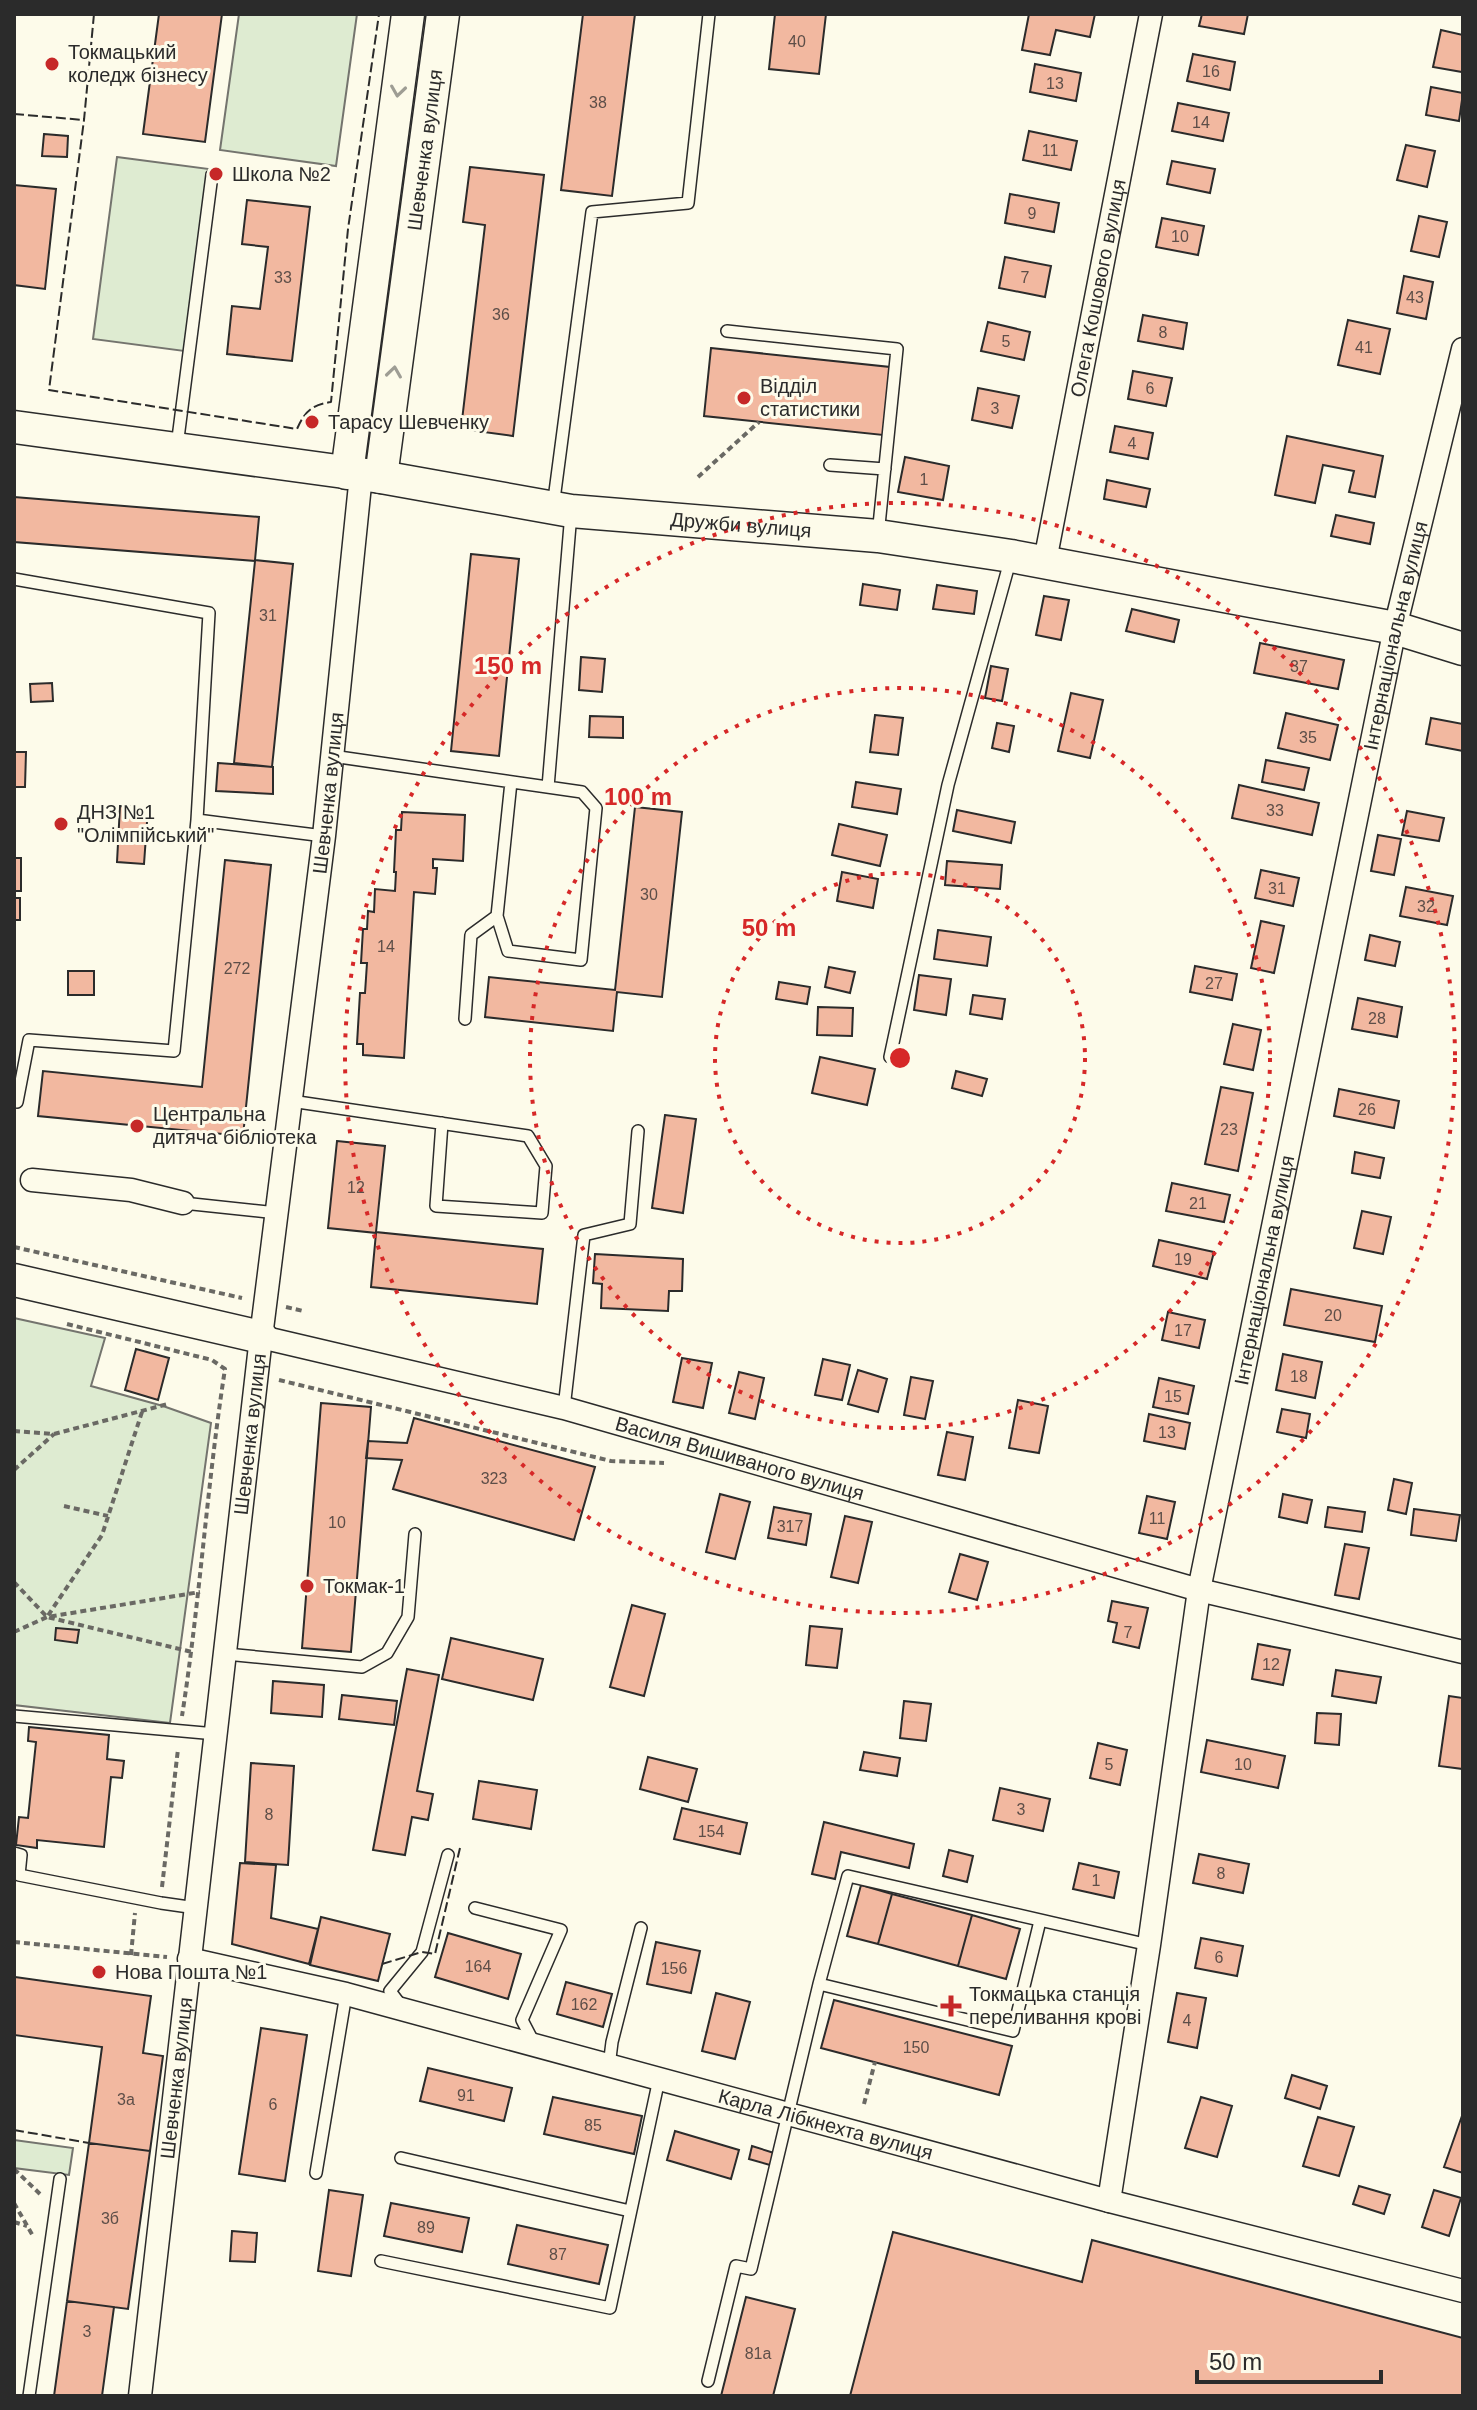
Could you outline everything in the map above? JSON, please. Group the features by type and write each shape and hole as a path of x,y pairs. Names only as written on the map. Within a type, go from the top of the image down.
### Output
{"street":[{"name":"Шевченка вулиця","path":"140,2396 265,1303 324,836 408,14"},
{"name":"Шевченка вулиця","path":"363,475 443,14"},
{"name":"Олега Кошового вулиця","path":"1045,561 1151,14"},
{"name":"Інтернаціональна вулиця","path":"1109,2201 1199,1590 1395,628 1463,349"},
{"name":"Дружби вулиця","path":"14,427 363,475 562,509 878,536 1045,561 1395,628 1463,649"},
{"path":"32,1180 131,1190 183,1203"},
{"name":"Василя Вишиваного вулиця","path":"14,1280 564,1408 1199,1590 1463,1652"},
{"name":"Карла Лібкнехта вулиця","path":"189,1959 346,1994 1109,2201 1463,2291"}],"lane":[{"path":"548,787 562,509 592,212 688,203 709,14"},
{"path":"176,450 212,175"},
{"path":"727,331 897,349 878,536"},
{"path":"830,465 885,469"},
{"path":"890,1057 948,785 1011,556"},
{"path":"14,579 209,613 197,820 174,1051 29,1040 17,1102 14,1101"},
{"path":"332,756 582,792 596,808 581,960 508,951 497,916 511,782"},
{"path":"197,820 324,836"},
{"path":"465,1019 471,935 497,916"},
{"path":"291,1101 442,1123 528,1136 546,1166 542,1213 436,1206 442,1123"},
{"path":"564,1408 584,1235 630,1224 638,1131"},
{"path":"183,1203 277,1213"},
{"path":"226,1654 362,1667 387,1653 408,1617 415,1534"},
{"path":"14,1716 217,1735"},
{"path":"14,1853 21,1855 19,1875 196,1908"},
{"path":"405,2010 390,1991 422,1952 448,1855"},
{"path":"708,2381 736,2266 751,2269 848,1876 1149,1945"},
{"path":"475,1908 561,1930 522,2020 536,2046"},
{"path":"819,1984 1013,2031 1040,1921"},
{"path":"609,2066 612,2042 641,1928"},
{"path":"316,2173 346,1994"},
{"path":"381,2261 610,2308 659,2079"},
{"path":"401,2158 630,2211"},
{"path":"29,2396 60,2179"}],"path":[{"path":"698,477 759,422"},
{"path":"14,1247 303,1311"},
{"path":"59,1322 212,1360 225,1369 611,1461 675,1463"},
{"path":"131,1955 135,1910 159,1912 161,1903 225,1369"},
{"path":"14,1431 54,1434 168,1404"},
{"path":"47,1617 102,1535 142,1412"},
{"path":"14,1470 54,1434"},
{"path":"64,1506 108,1516"},
{"path":"14,1582 47,1617 192,1652"},
{"path":"14,1632 47,1617 200,1592"},
{"path":"14,1942 189,1959"},
{"path":"864,2104 875,2062"},
{"path":"14,2169 57,2210"},
{"path":"14,2203 48,2264"},
{"path":"14,2222 27,2226"}],"green space":[{"path":"239,14 357,14 336,166 220,150"},
{"path":"117,157 209,169 184,351 93,339"},
{"path":"14,1318 105,1338 91,1386 211,1423 170,1723 14,1705"},
{"path":"14,2140 73,2148 69,2175 14,2168"}],"building":[{"path":"159,14 222,14 205,142 143,134"},
{"path":"583,14 635,14 612,196 561,190"},
{"path":"775,14 826,14 819,74 769,69"},
{"path":"1029,14 1095,14 1090,37 1056,30 1050,55 1022,50"},
{"path":"1202,14 1248,14 1244,34 1199,26"},
{"path":"1441,30 1463,35 1462,72 1433,67"},
{"path":"1193,54 1235,62 1230,90 1187,81"},
{"path":"1035,64 1081,73 1076,101 1030,92"},
{"path":"1431,87 1463,93 1459,121 1426,115"},
{"path":"1178,103 1229,113 1223,141 1172,131"},
{"path":"1029,131 1077,141 1071,170 1023,160"},
{"path":"44,134 68,136 67,157 42,156"},
{"path":"1406,145 1435,151 1427,187 1397,180"},
{"path":"1172,161 1215,169 1210,193 1167,184"},
{"path":"470,167 544,175 513,436 461,429 485,225 463,222"},
{"path":"14,185 56,189 45,289 14,285"},
{"path":"1010,194 1059,203 1054,232 1005,223"},
{"path":"247,200 310,207 292,361 227,354 232,306 260,309 268,247 242,244"},
{"path":"1419,216 1447,222 1439,257 1411,251"},
{"path":"1162,218 1204,226 1198,255 1156,247"},
{"path":"1005,257 1051,266 1045,297 999,288"},
{"path":"1404,276 1433,282 1426,319 1397,313"},
{"path":"1143,315 1187,323 1183,349 1138,341"},
{"path":"1348,320 1390,329 1380,374 1338,365"},
{"path":"988,322 1030,332 1024,360 981,351"},
{"path":"711,348 890,367 883,435 704,416"},
{"path":"1133,371 1172,378 1166,406 1128,399"},
{"path":"978,388 1019,396 1012,428 972,420"},
{"path":"1115,426 1153,433 1148,459 1110,452"},
{"path":"1287,436 1383,456 1375,497 1349,492 1354,471 1323,465 1315,503 1275,495"},
{"path":"905,457 949,466 943,500 898,492"},
{"path":"1107,480 1150,489 1146,507 1104,499"},
{"path":"14,497 259,517 255,560 293,564 272,767 234,763 255,561 14,542"},
{"path":"1336,515 1374,523 1370,544 1331,536"},
{"path":"471,554 519,559 499,756 451,751"},
{"path":"863,584 900,590 897,610 860,605"},
{"path":"937,585 977,591 974,614 933,609"},
{"path":"1044,596 1069,600 1061,640 1036,635"},
{"path":"1132,609 1179,620 1174,642 1126,631"},
{"path":"1260,643 1344,660 1338,689 1254,673"},
{"path":"581,657 605,659 602,692 579,690"},
{"path":"991,666 1008,669 1002,701 985,698"},
{"path":"52,683 53,701 31,702 30,684"},
{"path":"1071,693 1103,700 1090,758 1058,751"},
{"path":"1286,713 1338,725 1330,760 1278,748"},
{"path":"875,715 903,718 898,755 870,752"},
{"path":"590,716 623,717 623,738 589,737"},
{"path":"1431,718 1463,724 1463,751 1426,744"},
{"path":"997,723 1014,726 1009,752 992,748"},
{"path":"14,752 26,752 25,787 14,787"},
{"path":"1266,760 1309,768 1304,790 1262,782"},
{"path":"218,763 273,767 273,794 216,791"},
{"path":"856,782 901,789 897,814 852,807"},
{"path":"1239,785 1319,803 1312,835 1232,818"},
{"path":"120,806 148,808 144,864 117,862"},
{"path":"635,807 682,812 662,997 617,992 613,1031 485,1017 489,977 615,990"},
{"path":"957,810 1015,822 1011,843 953,831"},
{"path":"1407,811 1444,818 1439,841 1402,835"},
{"path":"402,812 465,815 463,861 433,859 433,868 437,868 435,894 414,892 404,1058 363,1055 363,1044 357,1044 360,993 365,993 367,963 361,963 363,929 367,929 368,911 374,912 375,889 395,891 396,830 401,830"},
{"path":"839,824 887,835 880,866 832,855"},
{"path":"1378,835 1401,839 1394,875 1371,871"},
{"path":"14,858 21,858 21,891 14,891"},
{"path":"225,860 271,865 243,1136 38,1116 43,1071 202,1087"},
{"path":"947,861 1002,865 1000,889 945,885"},
{"path":"1261,870 1299,878 1293,906 1255,898"},
{"path":"842,872 878,879 873,908 837,901"},
{"path":"1406,887 1453,896 1447,925 1400,916"},
{"path":"14,898 20,898 20,920 14,920"},
{"path":"1261,921 1284,926 1274,973 1251,968"},
{"path":"938,930 991,937 987,966 934,959"},
{"path":"1370,935 1400,942 1395,966 1365,960"},
{"path":"1195,966 1237,974 1232,1000 1190,992"},
{"path":"829,967 855,972 850,993 825,987"},
{"path":"68,971 94,971 94,995 68,995"},
{"path":"919,975 951,979 946,1015 914,1010"},
{"path":"779,982 810,987 807,1004 776,999"},
{"path":"973,995 1005,999 1002,1019 970,1014"},
{"path":"1358,998 1402,1007 1397,1037 1352,1029"},
{"path":"818,1007 853,1008 852,1036 817,1035"},
{"path":"1233,1024 1261,1030 1253,1070 1224,1064"},
{"path":"820,1057 875,1069 867,1105 812,1093"},
{"path":"956,1071 987,1079 982,1096 952,1088"},
{"path":"1221,1087 1253,1093 1238,1171 1205,1164"},
{"path":"1339,1089 1399,1101 1394,1128 1334,1116"},
{"path":"665,1115 696,1119 683,1213 652,1208"},
{"path":"337,1141 385,1146 376,1232 543,1249 537,1304 371,1287 376,1233 328,1228"},
{"path":"1355,1152 1384,1158 1380,1178 1352,1173"},
{"path":"1172,1183 1230,1195 1224,1222 1166,1211"},
{"path":"1362,1211 1391,1217 1383,1254 1354,1248"},
{"path":"1159,1240 1214,1252 1207,1279 1153,1266"},
{"path":"595,1254 683,1259 682,1291 669,1291 668,1311 601,1308 602,1284 593,1283"},
{"path":"1291,1289 1382,1306 1375,1342 1284,1325"},
{"path":"1168,1312 1205,1320 1199,1348 1162,1340"},
{"path":"136,1349 169,1358 158,1400 125,1390"},
{"path":"1283,1354 1322,1362 1315,1398 1276,1390"},
{"path":"682,1358 712,1363 703,1408 673,1402"},
{"path":"823,1359 850,1365 842,1400 815,1395"},
{"path":"858,1370 887,1379 878,1412 848,1404"},
{"path":"739,1372 764,1378 755,1419 729,1413"},
{"path":"911,1377 933,1381 925,1419 904,1415"},
{"path":"1159,1378 1194,1386 1188,1414 1153,1407"},
{"path":"1018,1400 1048,1406 1039,1453 1009,1448"},
{"path":"321,1403 371,1407 351,1652 302,1648"},
{"path":"1282,1409 1310,1414 1306,1438 1277,1432"},
{"path":"1149,1414 1190,1423 1185,1449 1144,1441"},
{"path":"414,1418 595,1467 574,1540 393,1489 402,1460 366,1458 368,1441 407,1443"},
{"path":"947,1432 973,1437 965,1480 938,1475"},
{"path":"1394,1479 1412,1483 1406,1514 1388,1510"},
{"path":"720,1494 750,1502 735,1559 706,1552"},
{"path":"1283,1494 1312,1500 1307,1523 1279,1517"},
{"path":"1147,1496 1175,1502 1167,1539 1139,1533"},
{"path":"774,1507 811,1514 806,1545 768,1538"},
{"path":"1328,1507 1365,1512 1362,1532 1325,1527"},
{"path":"1414,1509 1460,1515 1456,1541 1411,1535"},
{"path":"845,1516 872,1522 858,1583 831,1577"},
{"path":"1345,1544 1369,1548 1359,1599 1335,1595"},
{"path":"960,1554 988,1562 977,1600 949,1592"},
{"path":"1112,1601 1148,1608 1139,1648 1113,1642 1117,1623 1108,1621"},
{"path":"632,1605 665,1614 644,1696 610,1687"},
{"path":"810,1626 842,1629 837,1668 806,1665"},
{"path":"56,1628 79,1630 77,1643 55,1640"},
{"path":"451,1638 543,1659 533,1700 442,1679"},
{"path":"1258,1644 1290,1650 1283,1685 1252,1679"},
{"path":"407,1669 439,1675 417,1791 433,1794 428,1820 412,1817 405,1855 373,1850"},
{"path":"1336,1670 1381,1677 1376,1703 1332,1696"},
{"path":"273,1681 324,1685 322,1717 271,1713"},
{"path":"342,1695 397,1701 394,1725 339,1719"},
{"path":"1449,1696 1463,1698 1463,1769 1439,1766"},
{"path":"904,1701 931,1704 926,1741 900,1738"},
{"path":"1317,1713 1341,1714 1339,1745 1315,1743"},
{"path":"29,1727 109,1735 107,1759 124,1761 122,1778 111,1777 104,1847 37,1840 37,1848 16,1845 19,1817 28,1818 36,1742 28,1741"},
{"path":"1207,1740 1285,1756 1278,1788 1201,1772"},
{"path":"1098,1743 1127,1750 1120,1785 1090,1778"},
{"path":"864,1752 900,1758 897,1776 860,1770"},
{"path":"648,1757 697,1769 688,1802 640,1789"},
{"path":"251,1763 294,1766 288,1865 245,1862"},
{"path":"479,1781 537,1790 531,1829 473,1819"},
{"path":"1000,1788 1050,1799 1043,1831 993,1820"},
{"path":"682,1808 747,1823 740,1854 674,1839"},
{"path":"824,1822 914,1844 909,1868 841,1852 835,1879 812,1874"},
{"path":"949,1850 973,1856 967,1882 943,1876"},
{"path":"1199,1854 1249,1864 1243,1893 1193,1883"},
{"path":"240,1863 276,1865 271,1918 318,1929 309,1964 232,1944"},
{"path":"1079,1863 1119,1872 1114,1898 1073,1889"},
{"path":"861,1885 892,1894 878,1944 847,1936"},
{"path":"892,1894 972,1915 958,1966 878,1944"},
{"path":"972,1915 1020,1929 1006,1979 958,1966"},
{"path":"321,1917 390,1934 378,1981 310,1965"},
{"path":"448,1933 521,1954 508,1999 435,1977"},
{"path":"1201,1938 1243,1946 1237,1976 1195,1968"},
{"path":"656,1942 700,1951 691,1993 647,1984"},
{"path":"15,1977 151,1996 143,2053 163,2056 150,2151 89,2143 102,2047 14,2035"},
{"path":"566,1982 612,1994 603,2027 557,2014"},
{"path":"716,1993 750,2002 735,2059 702,2051"},
{"path":"1177,1993 1206,1998 1197,2048 1168,2042"},
{"path":"834,2000 1012,2046 999,2095 821,2048"},
{"path":"261,2028 307,2035 285,2181 239,2174"},
{"path":"428,2068 512,2088 504,2121 420,2101"},
{"path":"1292,2075 1327,2086 1320,2109 1285,2098"},
{"path":"553,2097 642,2116 634,2154 544,2134"},
{"path":"1201,2097 1232,2106 1217,2157 1185,2148"},
{"path":"1463,2113 1463,2173 1444,2167"},
{"path":"1318,2117 1354,2127 1339,2176 1303,2166"},
{"path":"675,2131 739,2150 731,2179 667,2160"},
{"path":"89,2143 150,2151 128,2309 67,2301"},
{"path":"752,2146 774,2153 770,2165 749,2159"},
{"path":"1359,2186 1390,2195 1384,2214 1353,2204"},
{"path":"329,2190 363,2195 351,2276 318,2271"},
{"path":"1434,2190 1461,2198 1449,2236 1422,2227"},
{"path":"391,2203 469,2218 462,2252 384,2236"},
{"path":"517,2225 608,2245 599,2284 508,2264"},
{"path":"232,2231 257,2233 255,2262 230,2261"},
{"path":"893,2232 1082,2282 1092,2240 1463,2338 1463,2396 850,2396"},
{"path":"746,2297 795,2309 773,2396 721,2396"},
{"path":"67,2301 114,2307 102,2396 54,2396"}],"fence":[{"path":"94,14 84,120 49,390 297,429 310,410 331,402 348,229 379,14"},
{"path":"14,114 84,118"},
{"path":"382,1964 422,1952 435,1954 460,1848"},
{"path":"14,2130 89,2143"}],"place":[{"name":"Токмацький коледж бізнесу","path":"52,64"},
{"name":"Школа №2","path":"216,174"},
{"name":"Відділ статистики","path":"744,398"},
{"name":"Тарасу Шевченку","path":"312,422"},
{"name":"ДНЗ №1 \"Олімпійський\"","path":"61,824"},
{"name":"Центральна дитяча бібліотека","path":"137,1126"},
{"name":"Токмак-1","path":"307,1586"},
{"name":"Нова Пошта №1","path":"99,1972"},
{"name":"Токмацька станція переливання крові","path":"951,2006"}]}
